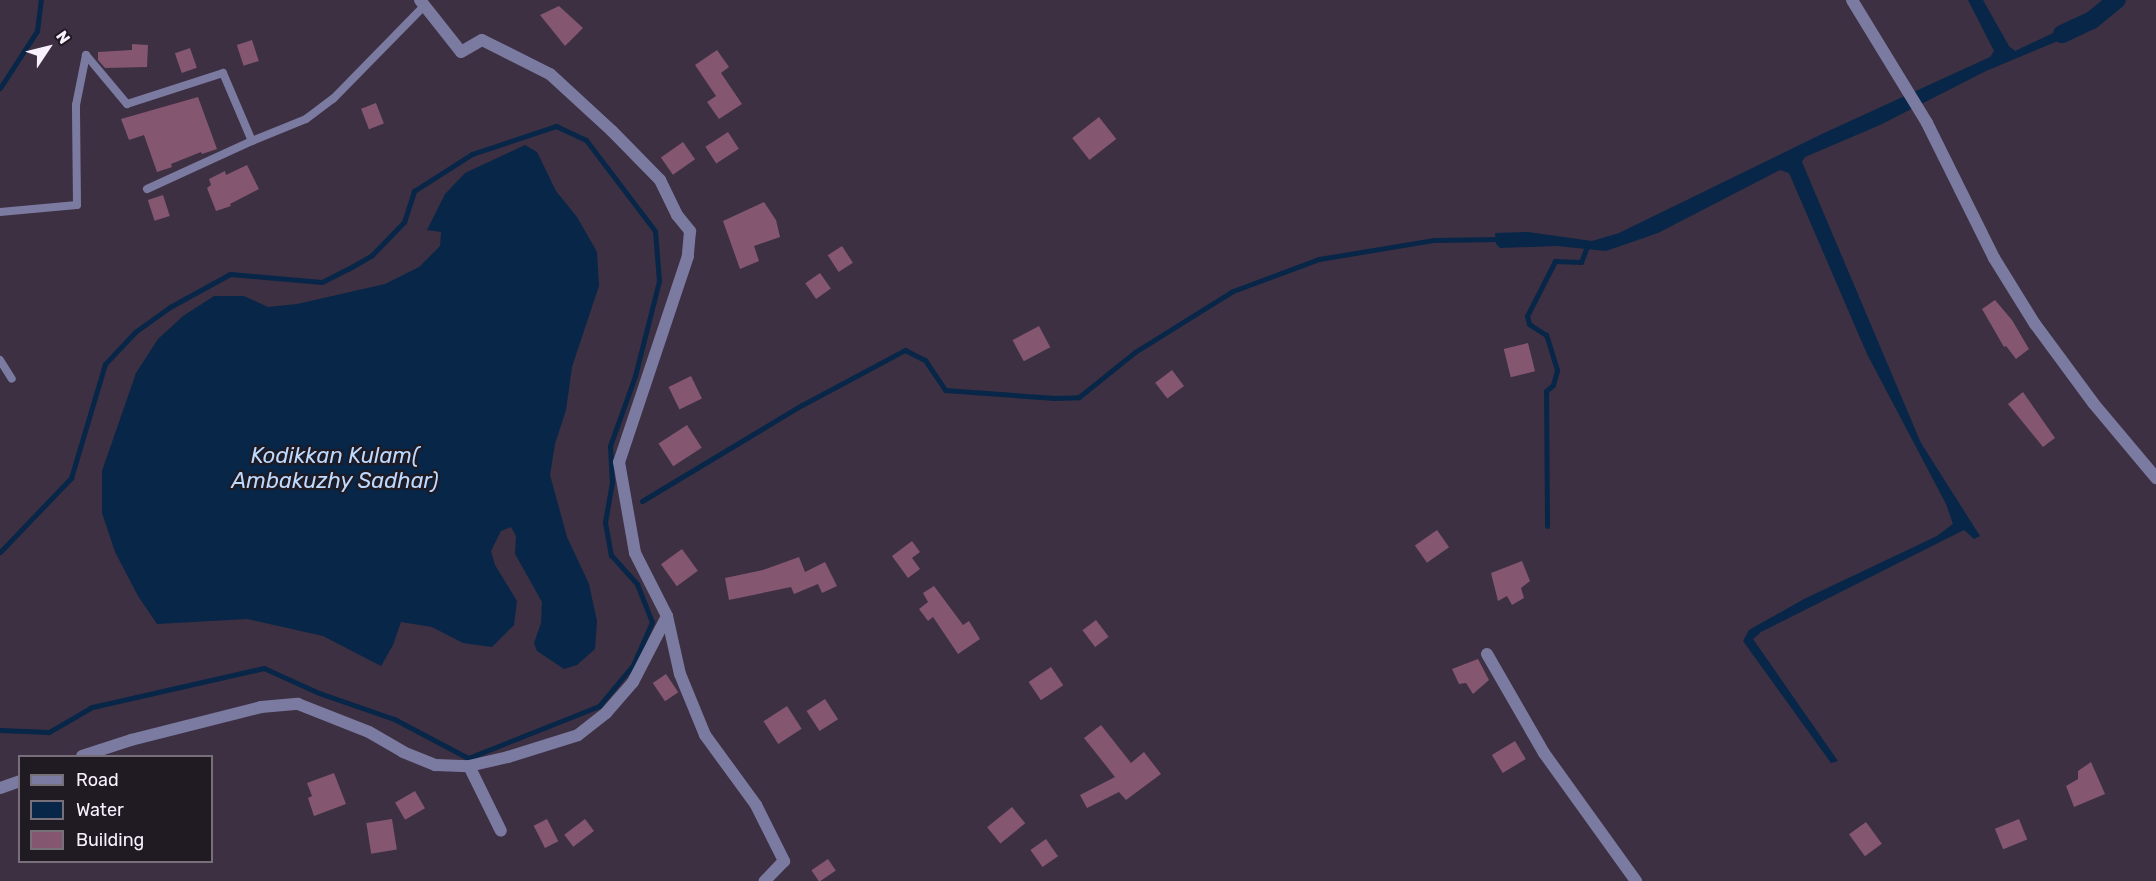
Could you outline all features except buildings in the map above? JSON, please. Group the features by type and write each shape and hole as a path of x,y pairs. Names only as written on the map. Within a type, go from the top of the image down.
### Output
{"street":[{"path":"1852,0 1927,123 1994,258 2035,324 2094,404 2156,478"},
{"path":"422,3 461,52 482,40 550,74 612,131 660,180 677,215 690,231 688,256 619,462 635,553 667,616 680,674 705,735 756,805 784,861 765,881"},
{"path":"85,755 131,740 261,707 298,704 369,732 402,752 435,765 469,766 578,735 606,713 633,682 667,616"},
{"path":"1487,654 1544,753 1636,881"},
{"path":"469,766 501,831"},
{"path":"0,788 18,783"}],"lane":[{"path":"147,189 306,119 333,99 422,3"},
{"path":"0,212 77,206 76,105 86,55 127,104 223,72 252,141"},
{"path":"0,360 12,379"}],"water":[{"path":"1968,0 1983,0 2009,46 2015,51 2081,20 2087,29 1986,71 1880,125 1805,157 1802,162 1921,443 1980,536 1974,539 1964,530 1761,632 1753,639 1838,761 1831,763 1743,641 1749,630 1804,599 1937,536 1953,524 1946,504 1867,354 1789,173 1780,170 1658,233 1606,251 1557,246 1500,248 1496,244 1495,233 1528,232 1592,241 1619,233 1824,133 1990,57 1994,51"},
{"name":"Kodikkan Kulam( Ambakuzhy Sadhar)","path":"525,145 537,152 556,191 577,217 597,252 599,286 572,367 566,410 555,444 550,475 567,537 589,584 597,621 595,649 577,665 564,669 537,651 534,643 541,623 542,602 515,554 516,536 511,527 501,531 491,551 495,565 517,601 514,625 492,647 463,643 432,627 401,622 393,645 381,666 323,636 247,619 157,624 138,596 115,552 102,513 102,471 136,373 158,339 183,316 214,296 244,296 268,307 297,304 385,284 419,267 440,246 441,232 427,230 445,194 465,173"}],"waterway":[{"path":"0,88 37,31 41,0"},
{"path":"2062,34 2092,20 2117,0"},
{"path":"0,552 71,478 105,364 135,332 170,307 230,274 322,282 348,269 372,255 404,222 414,191 472,154 556,126 586,140 655,231 659,281 635,376 610,446 612,482 605,522 611,555 637,584 652,622 633,665 599,706 468,758 394,719 319,693 264,668 92,707 49,732 0,730"},
{"path":"642,501 802,405 905,350 925,360 945,390 1055,398 1079,397 1135,352 1233,291 1319,259 1434,240 1501,239"},
{"path":"1547,526 1546,391 1553,385 1557,370 1546,335 1529,324 1527,316 1555,261 1581,262 1588,244"}]}
